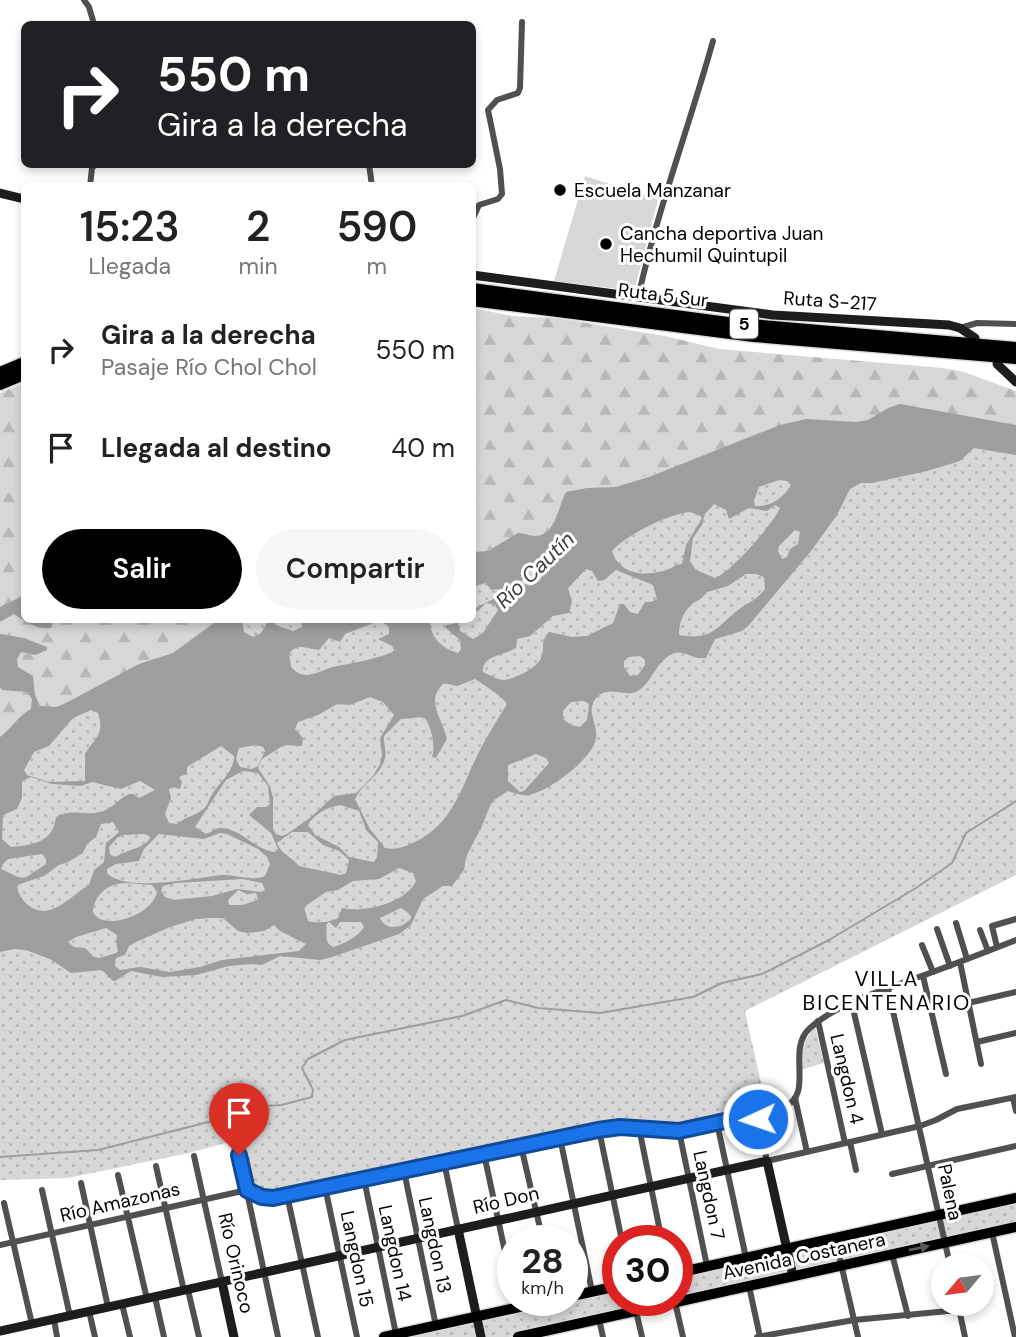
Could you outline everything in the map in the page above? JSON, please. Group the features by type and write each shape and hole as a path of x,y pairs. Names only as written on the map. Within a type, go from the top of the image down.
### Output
{"highway":[{"name":"Ruta 5 Sur","path":"476,290 728,323 1016,348"},
{"name":"Ruta 5 Sur","path":"476,301 754,336 1016,358"},
{"path":"0,373 21,364"},
{"path":"0,384 21,375"}],"main road":[{"name":"Avenida Costanera","path":"693,1269 1016,1198"},
{"name":"Avenida Costanera","path":"693,1298 1016,1227"},
{"path":"588,1292 602,1289"},
{"path":"384,1337 497,1310"},
{"name":"Avenida Costanera","path":"521,1337 560,1332 613,1316"}],"street":[{"path":"84,0 93,21"},
{"path":"476,211 479,205 498,199 502,194 500,169 488,110 497,100 518,93 520,88 522,22"},
{"path":"638,298 652,237 713,41"},
{"path":"0,193 21,198"},
{"name":"Ruta S-217","path":"476,276 784,316 942,325 960,328 975,338"},
{"path":"960,328 977,323 1016,324"},
{"path":"997,364 1016,383"},
{"path":"998,947 992,926 1016,919"},
{"path":"956,923 964,960 968,1003 981,1064"},
{"path":"937,929 950,966"},
{"path":"980,930 988,951"},
{"path":"247,1190 262,1197 273,1198 598,1130 620,1127 679,1131 786,1107 796,1098 799,1089 800,1042 807,1030 818,1021 888,989 1016,940"},
{"path":"922,945 933,972"},
{"path":"923,976 946,1074"},
{"name":"Palena","path":"888,989 947,1253"},
{"path":"968,1003 1016,992"},
{"path":"852,1004 882,1135"},
{"name":"Langdon 4","path":"818,1021 856,1170"},
{"path":"977,1042 1016,1033"},
{"path":"1015,1097 1016,1111"},
{"name":"Río Don","path":"0,1331 14,1333 32,1324 882,1135 936,1121 957,1109 1015,1097"},
{"path":"796,1098 807,1152"},
{"path":"757,1114 793,1276"},
{"path":"717,1122 746,1258"},
{"path":"639,1128 659,1225"},
{"path":"598,1130 619,1225"},
{"name":"Langdon 7","path":"679,1131 708,1266"},
{"path":"560,1138 592,1291"},
{"path":"522,1146 539,1225"},
{"path":"892,1174 1016,1146"},
{"path":"484,1154 499,1225"},
{"path":"239,1155 278,1337"},
{"name":"Río Orinoco","path":"194,1156 234,1337"},
{"path":"444,1163 481,1337"},
{"path":"156,1166 199,1337"},
{"name":"Langdon 13","path":"404,1171 436,1326"},
{"path":"118,1175 164,1337"},
{"name":"Langdon 14","path":"364,1179 396,1334"},
{"path":"81,1183 108,1307"},
{"name":"Langdon 15","path":"325,1187 357,1337"},
{"path":"42,1189 71,1316"},
{"name":"Río Amazonas","path":"0,1245 247,1190"},
{"path":"287,1195 318,1337"},
{"path":"4,1203 32,1324"},
{"path":"992,1232 1015,1337"},
{"path":"835,1238 858,1337"},
{"path":"892,1254 908,1316"},
{"path":"749,1286 759,1337 854,1320 931,1312"},
{"path":"122,1304 130,1337"},
{"path":"89,1311 95,1337"},
{"path":"637,1316 642,1337"},
{"path":"678,1316 683,1337"},
{"path":"961,1316 965,1337"},
{"path":"54,1319 57,1337"},
{"path":"599,1319 603,1337"}],"green space":[{"name":"Cancha deportiva Juan Hechumil Quintupil","path":"585,176 658,200 634,291 554,281"},
{"path":"476,309 513,316 557,318 665,336 719,349 943,368 964,372 1016,391 1016,425 900,404 869,420 856,422 822,419 730,445 616,487 568,491 553,525 546,533 535,536 523,533 487,551 476,552"},
{"path":"476,338 1016,393 1016,875 745,1011 767,1110 679,1128 620,1123 252,1198 242,1151 246,1149 244,1138 238,1140 241,1140 243,1149 231,1152 231,1146 236,1140 189,1153 68,1178 0,1180 0,450 21,440 21,623 476,623"},
{"path":"21,384 21,596 0,607 0,393"},
{"path":"14,614 21,618 21,623 41,628 51,628 53,623 214,623 173,653 139,664 56,707 40,706 35,695 34,677 17,665 20,652 35,655 47,651 24,638 0,634 0,622"},
{"path":"0,688 27,692 32,699 31,709 0,737"},
{"path":"815,1026 824,1063 800,1070 803,1047"},
{"path":"1016,1200 1016,1226 693,1297 693,1271"},
{"path":"602,1292 604,1316 509,1337 391,1337 497,1314 497,1316 588,1316 588,1295"}],"shaded area":[{"path":"900,404 1016,425 1016,455 974,448 960,461 927,471 861,483 850,489 837,515 811,551 742,631 715,639 706,658 679,652 669,656 638,691 599,695 592,705 596,738 587,755 569,773 537,793 520,795 508,791 494,800 466,857 464,870 452,886 443,886 423,899 411,925 399,934 320,960 280,956 262,965 229,966 196,975 162,977 131,971 115,981 102,970 71,973 50,959 26,950 0,952 0,737 31,709 32,699 27,692 0,688 0,634 24,638 47,647 47,650 35,655 21,652 17,659 18,667 33,676 35,695 40,706 56,707 139,664 173,653 214,623 242,623 244,632 253,637 261,633 267,623 274,623 293,631 302,627 301,623 375,623 345,634 340,642 329,638 319,650 302,647 292,650 289,654 291,667 308,675 391,653 394,650 392,646 378,639 389,634 389,626 382,623 430,623 438,641 458,653 461,649 460,640 446,625 458,623 460,631 473,639 483,633 498,610 495,605 486,603 478,611 476,608 502,595 503,592 500,589 491,590 486,583 476,586 476,552 488,551 518,533 542,535 552,526 566,492 616,487 649,477 780,425 806,419 856,422 868,420","holes":["779,480 787,481 791,485 776,501 755,506 754,500 759,487","714,504 726,510 729,519 749,508 767,511 775,505 780,508 751,547 731,567 715,578 696,570 690,561 693,538 702,525 705,514","690,512 702,518 686,545 682,564 650,573 634,572 621,565 612,551 618,545 648,526","795,530 800,532 798,544 782,559 779,546","541,563 548,568 539,581 530,586 521,583 528,567","586,569 592,571 598,581 604,580 616,570 653,585 657,599 645,602 638,614 630,612 624,604 620,604 613,623 587,636 572,637 549,632 544,639 539,662 519,675 504,680 483,672 490,659 516,648 517,639 530,636 553,616 569,613 572,602 568,588","746,574 764,577 765,589 713,631 699,636 679,635 684,614 707,592 728,586","640,656 645,660 645,665 638,675 630,676 624,667 624,661 629,657","475,679 507,704 482,746 453,807 437,827 401,848 385,848 370,829 355,799 383,764 384,736 401,719 424,717 432,736 432,757 436,758 447,739 436,710 435,696 444,683 457,686","370,697 383,702 394,715 380,738 382,755 373,776 356,793 334,796 311,817 282,836 276,834 273,829 273,797 258,768 262,759 284,745 302,746 303,738 295,729 298,722 337,704 350,705","584,701 589,704 587,720 580,727 563,719 563,711 571,702","91,710 98,713 100,731 85,754 85,781 49,782 27,775 24,770 34,752 49,746 73,718","256,745 263,747 265,751 258,766 252,769 240,767 236,759 239,748","221,746 234,756 229,772 207,805 177,824 169,823 165,814 171,798 169,789 180,789 182,782 179,777 187,774 187,767","536,754 546,758 549,763 524,791 520,792 508,781 508,765","243,771 258,773 268,786 270,804 257,807 249,815 271,833 278,849 276,852 262,848 230,830 220,828 206,834 195,827 226,780","31,777 52,784 81,786 92,782 121,789 140,781 155,790 139,798 129,794 100,812 61,814 56,817 51,832 40,841 11,847 2,839 3,815 17,809 22,798 22,781","341,805 359,811 366,830 378,842 374,862 349,857 339,847 315,835 308,825 314,817","113,822 119,832 106,843 104,862 94,870 89,885 60,906 44,911 36,910 24,901 17,885 44,876 68,862 83,853 87,844 96,837 101,824","292,832 308,832 323,845 339,851 349,860 346,873 341,875 299,866 277,843","220,833 258,849 270,864 265,876 260,878 221,875 144,883 116,879 107,873 107,869 116,864 139,861 144,849 159,834 204,839","145,834 151,837 140,847 116,857 110,855 109,847 123,835","42,854 46,858 46,864 25,878 1,869 8,859","399,868 413,873 416,881 411,889 384,905 361,909 342,908 338,918 308,921 304,907 326,892 338,890 353,881 379,879","242,879 262,883 265,890 261,892 237,889 212,896 173,900 165,897 161,891 163,886 176,883","126,883 152,885 157,892 153,901 137,914 116,921 106,921 93,912 96,900 108,887","238,890 247,894 256,893 258,900 242,905 229,905 228,900","401,908 410,914 408,922 394,927 386,925 380,918","223,918 238,931 247,933 264,931 274,925 306,944 299,951 222,960 170,972 140,967 120,970 115,966 116,958 125,955 129,946 196,919","329,922 336,928 340,922 361,922 364,927 359,934 333,947 327,940 326,925","106,928 117,935 118,951 100,958 94,957 85,948 74,947 68,942"]},
{"path":"21,596 21,618 14,614 0,622 0,607"},
{"path":"29,623 53,623 51,628"}],"waterway":[{"path":"0,1157 98,1150 264,1106 281,1105 312,1097 313,1090 302,1068 308,1059 345,1040 462,1016 506,1000 538,1008 600,1013 693,997 722,983 762,974 829,940 916,888 952,863 966,833 1016,801"}],"place":[{"name":"Escuela Manzanar","path":"560,190"},
{"name":"Cancha deportiva Juan Hechumil Quintupil","path":"606,244"}],"district":[{"name":"VILLA BICENTENARIO","path":"887,991"}],"route":[{"path":"239,1155 247,1190 262,1197 273,1198 598,1130 620,1127 679,1131 757,1114 758,1119"}],"water label":[{"name":"Río Cautín","path":"535,570"}]}
